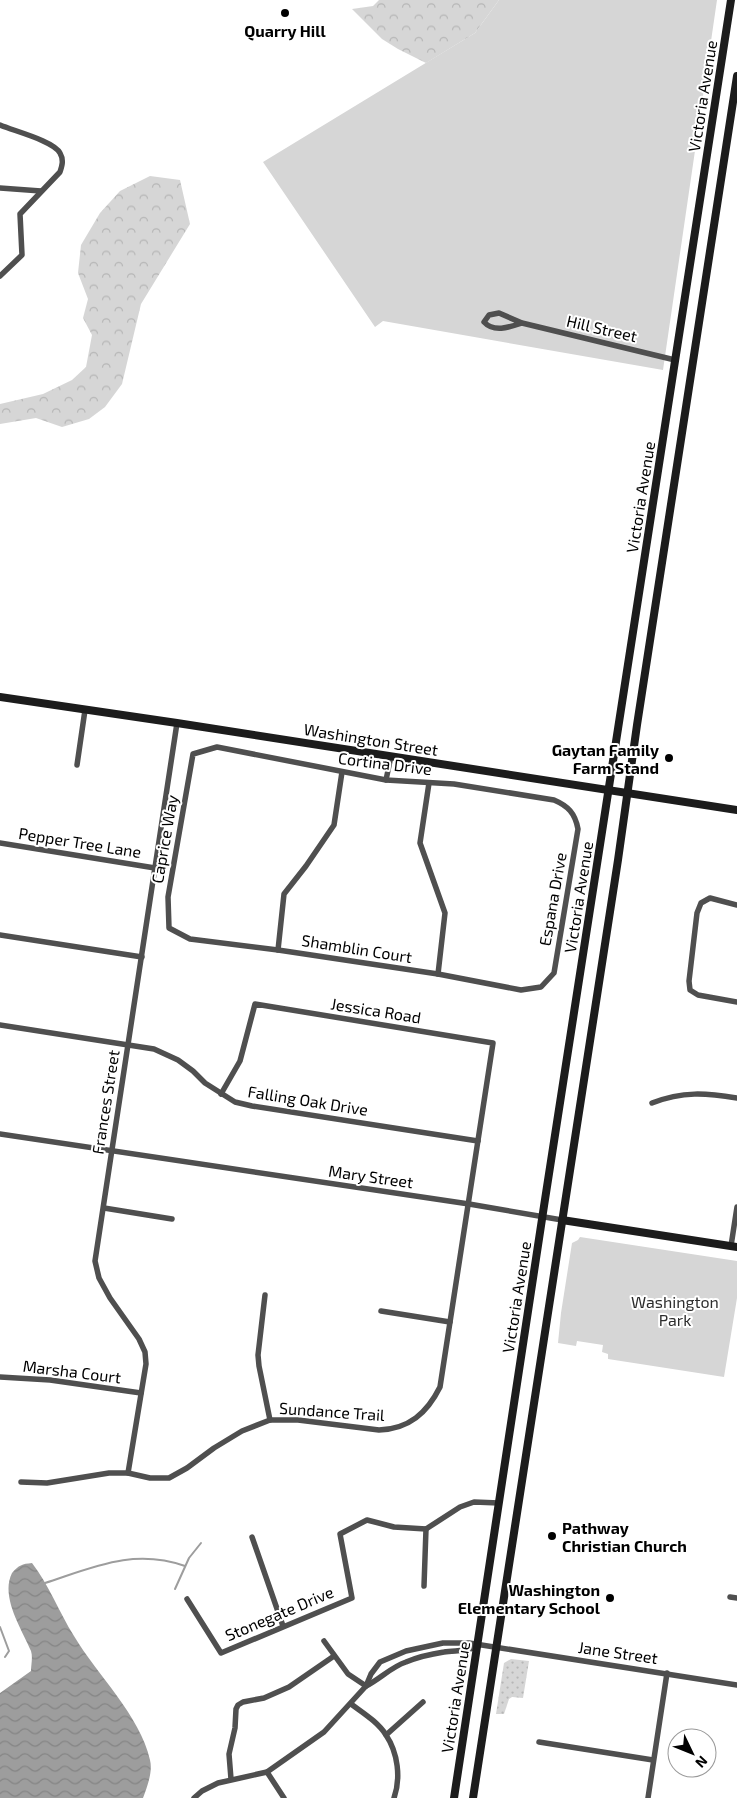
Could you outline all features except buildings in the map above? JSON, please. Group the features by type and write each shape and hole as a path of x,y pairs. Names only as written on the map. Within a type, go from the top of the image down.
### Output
{"main road":[{"name":"Victoria Avenue","path":"454,1798 731,0"},
{"name":"Victoria Avenue","path":"473,1798 737,76"},
{"name":"Washington Street","path":"0,697 178,722 737,810"},
{"name":"Mary Street","path":"562,1220 734,1246"}],"street":[{"path":"0,125 53,146 60,153 63,164 60,172 20,214 22,255 0,276"},
{"path":"0,188 41,191"},
{"name":"Hill Street","path":"522,324 505,328 493,328 484,322 489,315 499,313 522,324 676,360"},
{"path":"77,765 85,710"},
{"name":"Frances Street","path":"128,1473 146,1364 145,1352 139,1339 110,1298 99,1278 95,1261 178,722"},
{"name":"Cortina Drive","path":"193,754 217,747 386,780 454,784 554,800 565,805 571,811"},
{"name":"Caprice Way","path":"169,928 168,897 193,754"},
{"path":"386,780 390,756"},
{"path":"278,950 284,894 334,825 342,772"},
{"path":"429,783 420,843 445,913 438,974"},
{"name":"Espana Drive","path":"541,987 554,972 578,829 571,811"},
{"name":"Pepper Tree Lane","path":"0,843 155,868"},
{"path":"737,905 710,898 701,903 697,913 689,981 690,990 698,995 737,1002"},
{"name":"Shamblin Court","path":"169,928 190,938 438,974 521,990 541,987"},
{"path":"0,935 142,957"},
{"name":"Jessica Road","path":"221,1094 240,1061 255,1004 493,1043"},
{"name":"Falling Oak Drive","path":"0,1025 154,1049 178,1060 205,1083 235,1102 478,1141"},
{"name":"Sundance Trail","path":"21,1482 47,1483 108,1473 128,1473 150,1478 168,1478 187,1468 214,1448 242,1431 270,1420 298,1420 392,1430 410,1422 421,1414 432,1402 440,1387 493,1043"},
{"path":"652,1103 687,1094 708,1094 737,1098"},
{"name":"Mary Street","path":"0,1134 469,1204 562,1220"},
{"path":"734,1246 737,1207"},
{"path":"104,1208 172,1219"},
{"path":"265,1295 258,1355 270,1420"},
{"path":"381,1311 450,1322"},
{"name":"Marsha Court","path":"0,1377 50,1380 141,1393"},
{"path":"424,1586 426,1529 460,1507 474,1502 499,1503"},
{"name":"Stonegate Drive","path":"187,1599 221,1653 352,1598 340,1534 367,1520 394,1528 426,1529"},
{"path":"252,1536 283,1626"},
{"path":"324,1641 348,1674 366,1686"},
{"name":"Jane Street","path":"366,1686 370,1674 380,1662 406,1651 457,1642 737,1685"},
{"path":"194,1798 202,1791 231,1778 267,1772 324,1732 366,1686 396,1666 444,1652 468,1650 478,1646"},
{"path":"231,1778 229,1754 238,1705 243,1702 264,1698 289,1686 334,1656"},
{"path":"648,1798 667,1673"},
{"path":"386,1735 423,1702"},
{"path":"351,1704 371,1719 386,1735 396,1758 398,1774 394,1798"},
{"path":"539,1742 653,1760"},
{"path":"267,1772 284,1798"}],"green space":[{"path":"379,0 499,0 475,33 426,63 382,39 352,9 373,6"},
{"path":"499,0 717,0 663,370 383,321 375,327 263,162 475,33"},
{"path":"150,176 180,180 190,224 141,304 122,384 105,407 89,419 62,427 36,418 0,424 0,404 43,394 72,380 86,367 92,335 83,318 88,299 78,273 81,245 100,213 120,191"},
{"name":"Washington Park","path":"580,1237 737,1261 737,1298 724,1377 608,1359 608,1354 602,1352 603,1345 577,1341 576,1346 558,1343 572,1243"},
{"path":"511,1659 529,1661 523,1698 512,1697 509,1699 504,1714 496,1714 504,1663"}],"water":[{"path":"32,1563 44,1580 83,1651 128,1711 145,1743 151,1769 143,1798 0,1798 0,1693 31,1671 32,1658 31,1651 10,1602 9,1582 12,1573 17,1568 23,1564"}],"waterway":[{"path":"175,1589 189,1558 201,1543"},
{"path":"45,1583 97,1566 131,1559 166,1561 185,1566"},
{"path":"0,1627 9,1651 5,1657"}],"place":[{"name":"Quarry Hill","path":"285,13"},
{"name":"Gaytan Family Farm Stand","path":"669,758"},
{"name":"Pathway Christian Church","path":"552,1536"},
{"name":"Washington Elementary School","path":"610,1598"}]}
